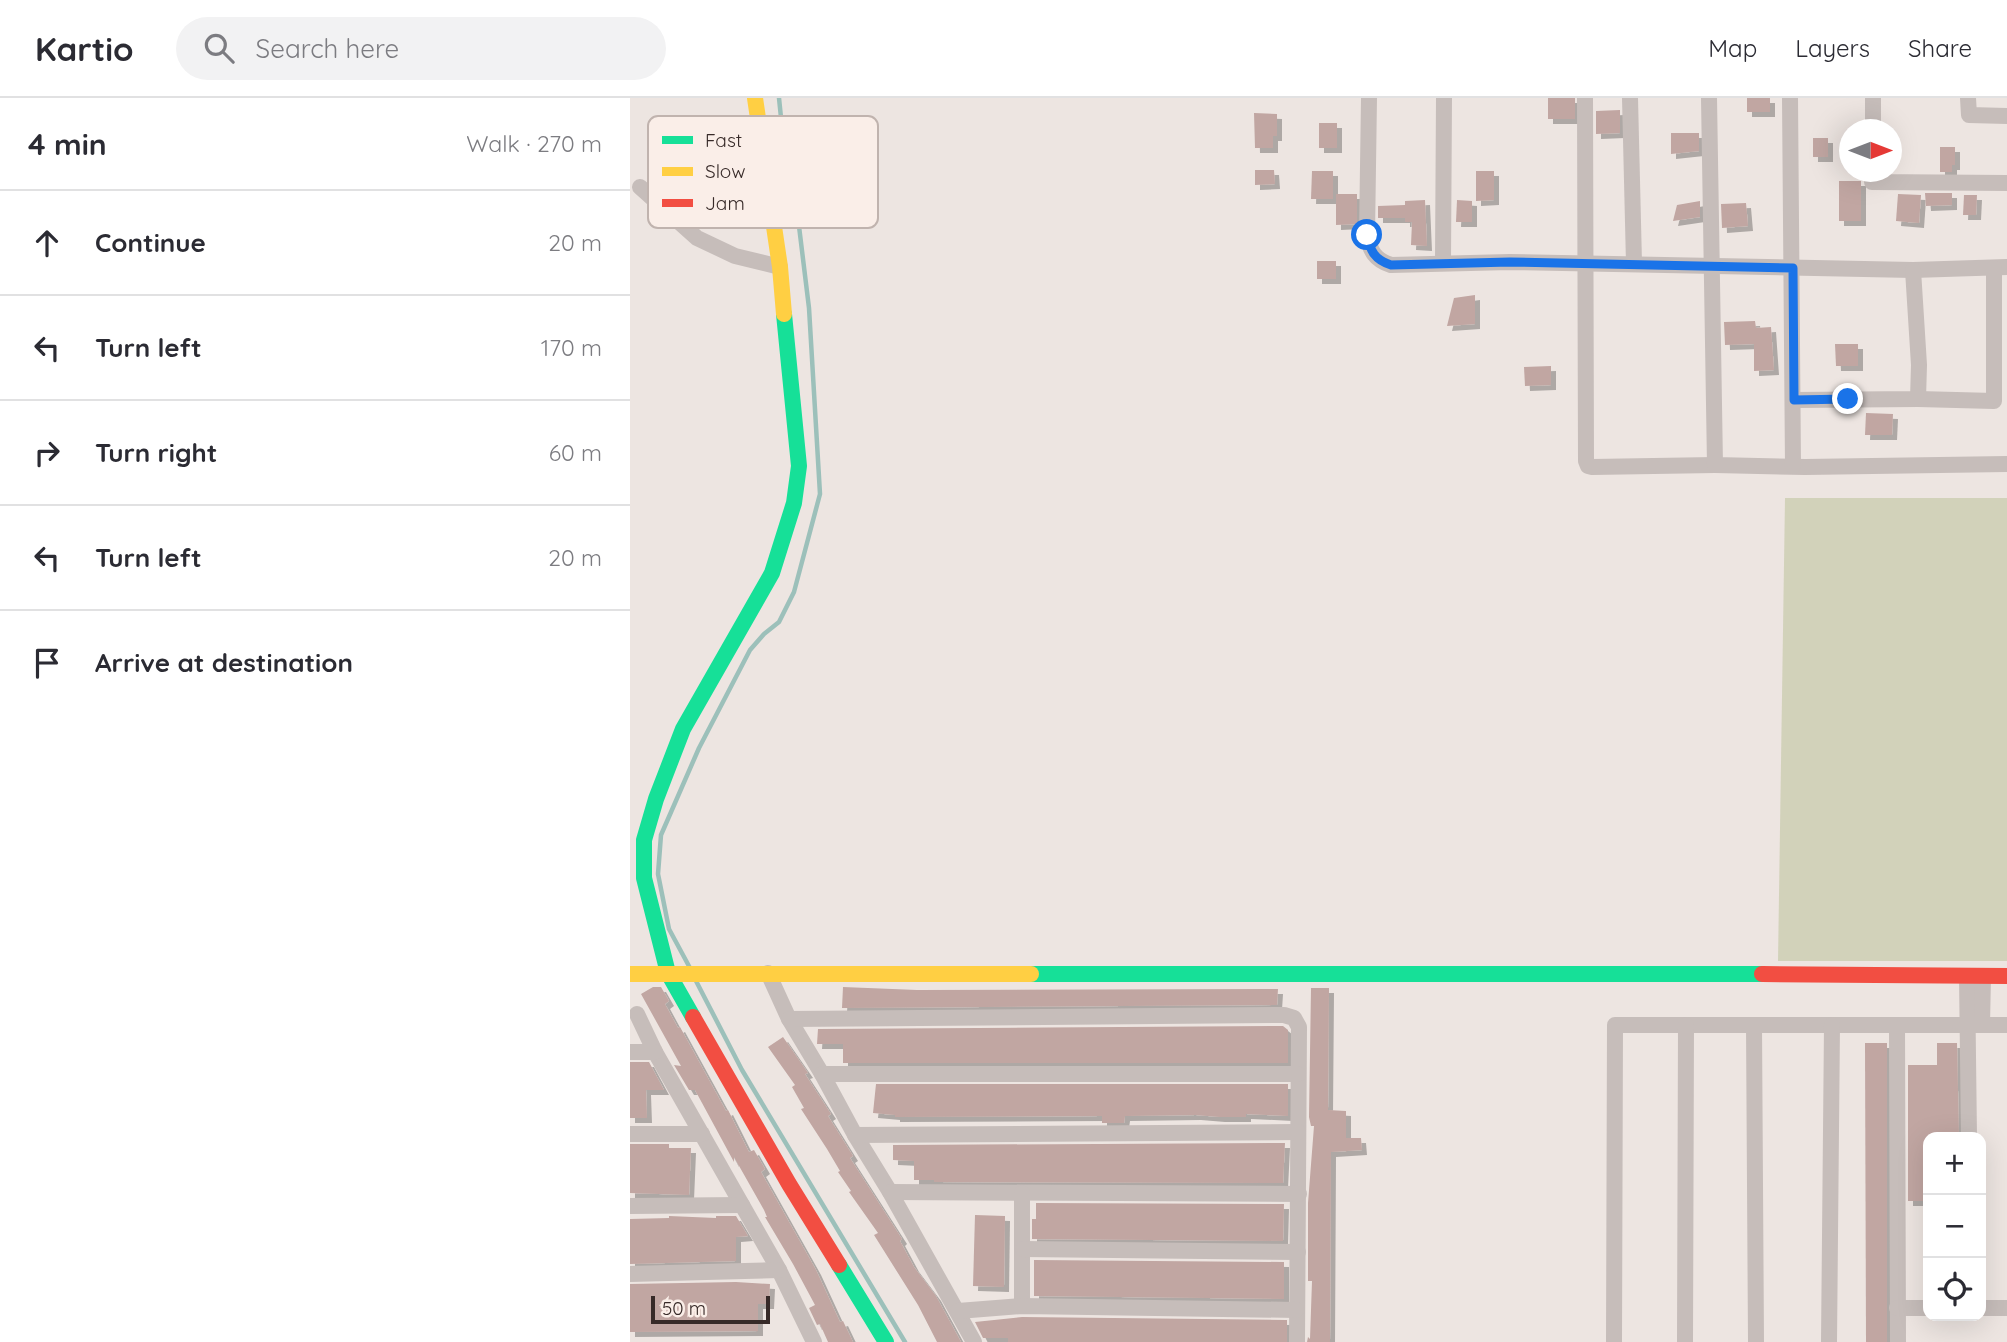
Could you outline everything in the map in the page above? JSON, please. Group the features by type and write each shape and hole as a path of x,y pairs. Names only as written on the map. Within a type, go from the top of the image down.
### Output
{"street":[{"path":"755,98 758,116"},
{"path":"1369,98 1367,235 1372,252 1383,263 1634,263 1713,268 1913,270 2000,268 1994,401 1794,400"},
{"path":"1443,262 1444,98"},
{"path":"1586,98 1585,443 1588,466 2007,464"},
{"path":"1630,98 1634,263"},
{"path":"1709,98 1715,465"},
{"path":"1790,98 1793,466"},
{"path":"1872,119 1873,98"},
{"path":"1968,98 1969,115 2007,116"},
{"path":"1872,182 2007,183"},
{"path":"640,187 648,194"},
{"path":"686,228 697,238 735,256 780,267"},
{"path":"774,228 798,454 798,485 772,573 683,729 647,825 643,855 644,878 672,974 789,1184 886,1342"},
{"path":"1913,270 1919,365 1918,399"},
{"path":"630,974 2007,976"},
{"path":"768,974 789,1019 974,1342"},
{"path":"1969,1132 1975,976"},
{"path":"637,1014 654,1052 779,1270 814,1342"},
{"path":"789,1019 1294,1018 1299,1027 1297,1342"},
{"path":"1614,1342 1615,1025 2007,1025"},
{"path":"1685,1342 1686,1025"},
{"path":"1754,1025 1756,1342"},
{"path":"1829,1342 1832,1025"},
{"path":"1897,1025 1898,1342"},
{"path":"630,1052 654,1052"},
{"path":"822,1073 1298,1074"},
{"path":"855,1135 1298,1132"},
{"path":"630,1134 702,1134"},
{"path":"890,1192 1299,1194"},
{"path":"1022,1193 1022,1306"},
{"path":"630,1206 742,1205"},
{"path":"1023,1249 1298,1252"},
{"path":"630,1274 779,1270"},
{"path":"958,1311 1022,1306 1296,1310"},
{"path":"1897,1308 1923,1308"},
{"path":"1986,1308 2007,1308"}],"green space":[{"path":"1785,498 2007,498 2007,961 1778,961"}],"building":[{"path":"1548,98 1575,98 1575,119 1548,119"},
{"path":"1747,98 1770,98 1770,112 1747,112"},
{"path":"1620,110 1620,133 1596,134 1596,111"},
{"path":"1254,113 1277,114 1277,136 1273,136 1273,148 1255,148"},
{"path":"1319,123 1337,123 1337,148 1319,148"},
{"path":"1671,133 1699,133 1699,151 1671,154"},
{"path":"1813,138 1828,138 1828,157 1813,157"},
{"path":"1940,147 1955,147 1955,165 1952,165 1952,172 1940,172"},
{"path":"1255,170 1274,170 1275,184 1255,185"},
{"path":"1312,171 1333,171 1333,199 1311,199"},
{"path":"1476,171 1494,171 1494,200 1476,201"},
{"path":"1839,182 1861,182 1861,221 1839,221"},
{"path":"1925,193 1952,193 1952,205 1926,206"},
{"path":"1336,194 1357,194 1357,224 1336,225"},
{"path":"1898,194 1921,195 1919,223 1896,221"},
{"path":"1964,195 1977,195 1976,215 1963,215"},
{"path":"1425,200 1427,246 1411,245 1412,222 1405,222 1405,218 1378,218 1378,206 1405,205 1405,201"},
{"path":"1457,200 1472,201 1472,222 1456,222"},
{"path":"1700,201 1700,217 1673,221 1677,205"},
{"path":"1746,203 1748,226 1722,228 1721,204"},
{"path":"1317,261 1336,261 1336,279 1317,279"},
{"path":"1475,295 1475,324 1447,326 1454,298"},
{"path":"1755,321 1756,328 1771,327 1774,370 1754,371 1754,344 1725,345 1724,322"},
{"path":"1835,344 1858,344 1858,366 1836,366"},
{"path":"1551,366 1551,385 1525,386 1524,367"},
{"path":"1866,413 1893,414 1892,435 1865,435"},
{"path":"653,987 661,987 669,1001 665,1004 678,1028 680,1027 726,1111 728,1110 749,1152 754,1150 765,1169 761,1172 853,1342 828,1342 820,1324 817,1325 809,1308 815,1305 765,1217 764,1210 695,1090 689,1090 674,1065 681,1066 641,994"},
{"path":"843,987 917,990 1278,989 1277,1005 842,1008"},
{"path":"1311,988 1329,988 1328,1110 1346,1111 1346,1138 1361,1138 1362,1150 1331,1152 1330,1342 1307,1342 1308,1337 1310,1339 1312,1281 1308,1281 1308,1203 1314,1126 1311,1126 1309,1117"},
{"path":"1283,1026 1288,1030 1288,1063 843,1063 843,1044 817,1044 818,1029"},
{"path":"783,1037 808,1073 805,1074 831,1114 828,1116 853,1156 850,1158 902,1239 900,1241 914,1267 936,1296 961,1342 937,1342 918,1305 874,1235 878,1233 849,1192 851,1191 838,1172 840,1171 801,1109 804,1108 792,1087 795,1085 768,1047"},
{"path":"1865,1043 1887,1043 1887,1342 1866,1342"},
{"path":"1937,1043 1957,1043 1959,1132 1923,1132 1923,1201 1908,1201 1908,1065 1937,1065"},
{"path":"630,1062 649,1062 664,1090 646,1090 647,1118 630,1118"},
{"path":"876,1084 1288,1084 1288,1116 1125,1116 1124,1123 1102,1123 1102,1116 895,1117 873,1113"},
{"path":"1285,1143 1283,1183 934,1182 914,1180 914,1161 893,1160 893,1145"},
{"path":"630,1144 669,1144 669,1148 691,1148 689,1195 630,1193"},
{"path":"1036,1203 1284,1204 1283,1241 1032,1239 1032,1219 1036,1219"},
{"path":"975,1215 1005,1216 1004,1287 973,1286"},
{"path":"736,1216 748,1236 736,1237 736,1261 630,1264 630,1219"},
{"path":"1034,1260 1284,1262 1284,1299 1034,1296"},
{"path":"630,1284 770,1284 769,1304 758,1304 758,1331 630,1332"},
{"path":"1022,1317 1287,1320 1287,1342 1008,1342 1008,1338 983,1338 975,1322"}],"waterway":[{"path":"779,98 781,116"},
{"path":"690,968 669,929 658,874 661,835 699,748 750,650 779,622 794,592 820,494 809,308 799,228"},
{"path":"695,979 742,1070 905,1342"}],"traffic: fast":[{"path":"693,1017 668,973 644,878 644,840 656,799 683,729 772,573 794,503 799,466 784,314"},
{"path":"1031,974 1762,974"},
{"path":"839,1265 886,1342"}],"traffic: slow":[{"path":"755,98 758,116"},
{"path":"774,228 784,314"},
{"path":"630,974 1031,974"}],"traffic: jam":[{"path":"1762,974 2007,976"},
{"path":"693,1017 839,1265"}],"route":[{"path":"1367,235 1372,252 1383,263 1391,265 1510,262 1793,268 1794,400 1848,399"}]}
